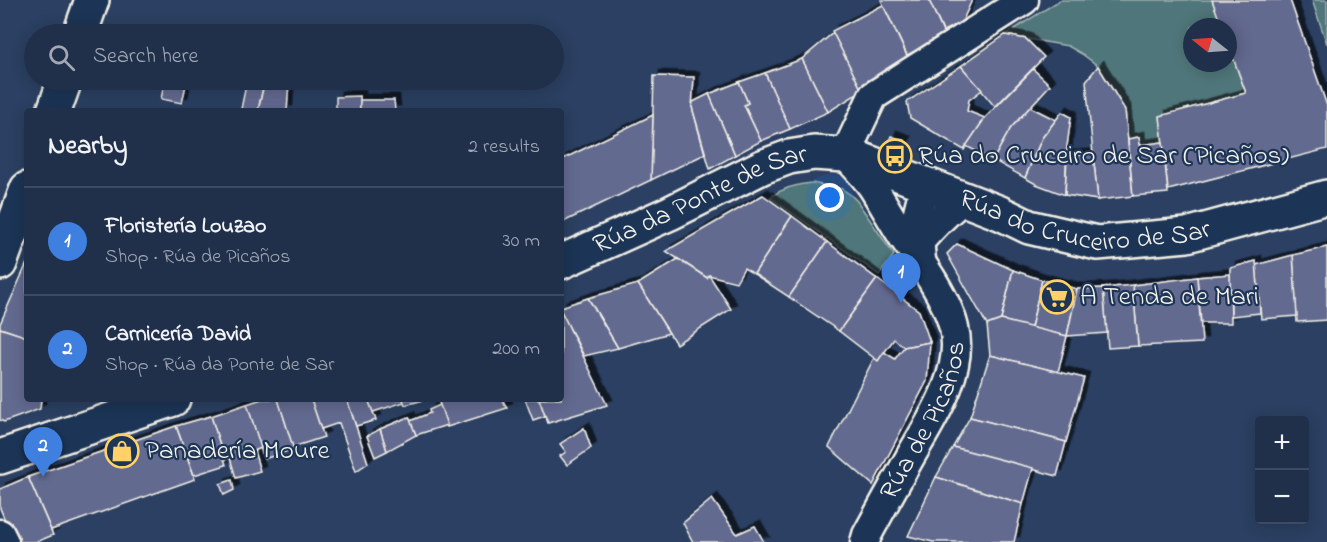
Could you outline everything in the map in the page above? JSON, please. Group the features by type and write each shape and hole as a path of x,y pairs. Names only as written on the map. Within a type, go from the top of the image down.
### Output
{"street":[{"path":"84,24 92,0"},
{"path":"845,155 873,96 1024,0"},
{"path":"55,108 61,90"},
{"name":"Rúa da Ponte de Sar","path":"564,261 670,213 762,167 789,157 814,153 845,155"},
{"name":"Rúa do Cruceiro de Sar","path":"845,155 861,159 1000,213 1029,227 1097,243 1187,235 1327,197"},
{"name":"Rúa de Picaños","path":"845,155 871,185 914,245"},
{"name":"Rúa de Picaños","path":"865,542 939,406 955,361 957,344 949,312 899,217 901,204 918,181"},
{"path":"0,263 24,197"},
{"path":"914,245 950,209 964,200"},
{"path":"0,457 164,402"},
{"path":"0,534 4,542"}],"green space":[{"path":"1060,0 1212,0 1219,18 1183,18 1183,72 1237,72 1237,68 1246,93 1160,116 1163,142 1140,145 1139,137 1128,139 1098,66 1068,46 1005,35"},
{"path":"1312,0 1327,0 1327,44"},
{"path":"812,183 842,189 857,201 894,255 879,275 770,197 790,187"}],"building":[{"path":"881,0 929,0 945,37 907,55"},
{"path":"929,0 972,0 962,22 943,31"},
{"path":"1212,0 1290,0 1327,106 1327,149 1168,190 1160,116 1246,93 1237,68 1237,18 1219,18"},
{"path":"883,5 908,58 888,73 860,87 832,31"},
{"path":"833,33 860,87 857,94 828,112 802,59"},
{"path":"1005,35 1026,39 1044,57 995,107 961,66"},
{"path":"802,59 828,112 790,129 765,73"},
{"path":"961,66 982,90 969,100 967,111 985,118 964,150 910,118 907,102"},
{"path":"1098,66 1125,110 1133,196 1098,200 1086,81"},
{"path":"1033,69 1050,85 1011,128 993,160 966,146 985,118"},
{"path":"765,73 790,129 761,141 744,105 748,103 739,82"},
{"path":"654,76 694,77 692,107 705,154 651,180"},
{"path":"739,82 748,103 744,105 761,141 735,155 709,94"},
{"path":"163,90 185,90 182,103 161,99"},
{"path":"245,90 262,90 259,108 241,108"},
{"path":"263,90 288,90 287,108 259,108"},
{"path":"709,94 735,155 710,169 692,107 693,102"},
{"path":"360,96 360,108 336,108 336,97"},
{"path":"360,100 394,100 395,108 360,108"},
{"path":"1030,107 1056,120 1042,138 1025,178 993,160 1011,128"},
{"path":"1062,112 1071,117 1065,195 1025,178 1042,138"},
{"path":"653,115 651,180 564,222 564,159"},
{"path":"891,136 905,141 903,147 889,141"},
{"path":"1139,137 1140,145 1163,142 1168,193 1133,196 1128,139"},
{"path":"1093,154 1098,200 1065,195 1067,156"},
{"path":"763,195 792,216 754,274 744,268 736,282 709,275 707,278 666,251"},
{"path":"792,216 827,242 789,297 754,274"},
{"path":"827,242 877,279 839,331 789,297"},
{"path":"957,244 1013,270 1001,320 987,325 947,254"},
{"path":"1327,247 1327,320 1297,322 1293,255"},
{"path":"1293,255 1297,316 1261,319 1256,265"},
{"path":"678,259 707,278 709,275 731,309 676,344 638,284"},
{"path":"1256,261 1260,313 1231,316 1230,268"},
{"path":"24,270 24,336 0,328"},
{"path":"1013,270 1042,280 1031,328 1001,320"},
{"path":"1230,274 1231,323 1201,323 1197,277"},
{"path":"1197,277 1202,343 1138,346 1133,285"},
{"path":"877,279 919,311 930,342 904,347 894,339 878,361 839,331"},
{"path":"1042,280 1077,289 1067,336 1031,328"},
{"path":"638,284 669,333 618,348 588,298"},
{"path":"1133,285 1138,346 1108,348 1103,288"},
{"path":"1103,288 1107,333 1067,336 1077,289"},
{"path":"588,298 618,348 584,356 564,317 564,306"},
{"path":"564,317 607,405 548,423 540,402 564,402"},
{"path":"1001,320 1067,336 1058,372 990,355 987,325"},
{"path":"0,328 24,336 24,402 41,402 40,409 4,422 0,420"},
{"path":"930,342 927,381 873,485 829,447 874,358 878,361 884,352 895,359 904,347"},
{"path":"990,355 1084,378 1066,442 970,417"},
{"path":"279,402 294,449 264,459 247,404"},
{"path":"279,402 312,402 324,437 293,447"},
{"path":"312,402 348,402 368,463 356,471 339,423 321,429"},
{"path":"348,402 369,402 376,420 356,426"},
{"path":"369,402 404,402 373,412"},
{"path":"439,402 504,402 507,408 447,427"},
{"path":"526,402 540,402 545,416 533,420"},
{"path":"247,404 261,448 254,451 260,471 236,478 230,458 224,460 211,416"},
{"path":"440,405 447,425 416,435 410,421 430,413 429,410"},
{"path":"211,416 226,465 194,475 176,426"},
{"path":"409,417 416,435 387,451 380,429"},
{"path":"970,417 1066,442 1057,476 953,447"},
{"path":"176,426 195,479 51,530 28,477"},
{"path":"584,428 591,448 567,465 560,456 566,452 560,444"},
{"path":"380,429 387,451 375,457 367,436"},
{"path":"953,447 1033,468 1023,504 936,477"},
{"path":"28,477 53,535 36,542 14,542 0,508 0,489"},
{"path":"936,477 1023,504 1014,542 933,542 908,536"},
{"path":"232,480 234,490 224,495 220,484"},
{"path":"712,499 737,534 755,526 764,542 693,542 683,523"}],"place":[{"name":"Rúa do Cruceiro de Sar (Picaños)","path":"895,156"},
{"name":"A Tenda de Mari","path":"1057,297"},
{"name":"Floristería Louzao","path":"901,303"},
{"name":"Panadería Moure","path":"122,451"},
{"name":"Carnicería David","path":"43,477"}]}
